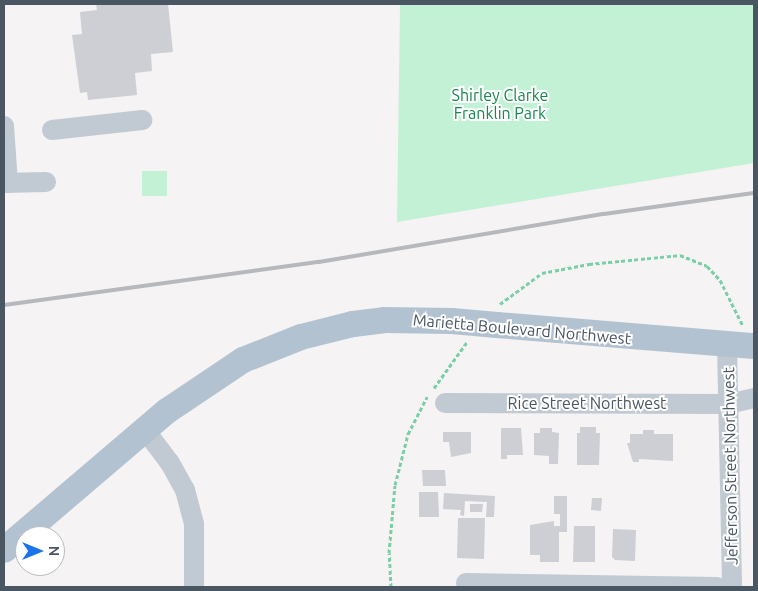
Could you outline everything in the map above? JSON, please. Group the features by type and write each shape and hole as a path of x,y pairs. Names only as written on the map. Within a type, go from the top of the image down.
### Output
{"main road":[{"name":"Marietta Boulevard Northwest","path":"4,550 145,430 220,374 301,337 384,320 452,321 743,340"}],"street":[{"path":"52,130 142,120"},
{"path":"4,126 6,184 46,182"},
{"name":"Jefferson Street Northwest","path":"732,587 728,404 743,340"},
{"name":"Rice Street Northwest","path":"445,402 728,404 754,398"},
{"path":"145,430 170,463 185,490 194,524 194,587"},
{"path":"466,583 717,587"}],"path":[{"path":"560,268 664,254 691,258 707,266 720,280 743,340"}],"green space":[{"name":"Shirley Clarke Franklin Park","path":"400,4 754,4 754,163 397,222"},
{"path":"142,171 167,171 167,196 142,196"}],"building":[{"path":"96,4 168,4 173,52 151,54 152,71 135,73 137,95 88,100 87,92 80,93 72,35 82,34 80,12 97,10"},
{"path":"580,427 596,427 596,433 600,433 599,465 577,465 577,433 580,433"},
{"path":"501,428 521,428 523,455 507,455 507,459 501,459"},
{"path":"540,428 552,428 552,432 559,433 558,464 549,464 549,456 534,455 534,433 540,433"},
{"path":"643,430 654,430 654,434 673,434 673,461 639,459 639,462 633,462 627,443 630,443 630,434 643,434"},
{"path":"443,432 471,432 471,453 451,457 449,442 443,442"},
{"path":"422,470 445,470 446,486 423,486"},
{"path":"419,492 438,492 439,517 419,517"},
{"path":"444,493 495,496 494,517 486,517 487,502 465,501 464,516 460,515 461,510 443,509"},
{"path":"554,496 567,496 567,532 559,532 559,562 540,562 540,555 530,555 530,525 554,521 554,526 560,526 560,514 554,514"},
{"path":"592,498 602,498 601,511 591,510"},
{"path":"470,504 483,504 482,512 470,512"},
{"path":"458,518 485,518 484,559 457,558"},
{"path":"574,526 595,526 595,562 573,562"},
{"path":"613,529 636,530 635,561 615,560 612,557"}],"railway":[{"path":"4,305 319,262 604,214 754,193"}]}
